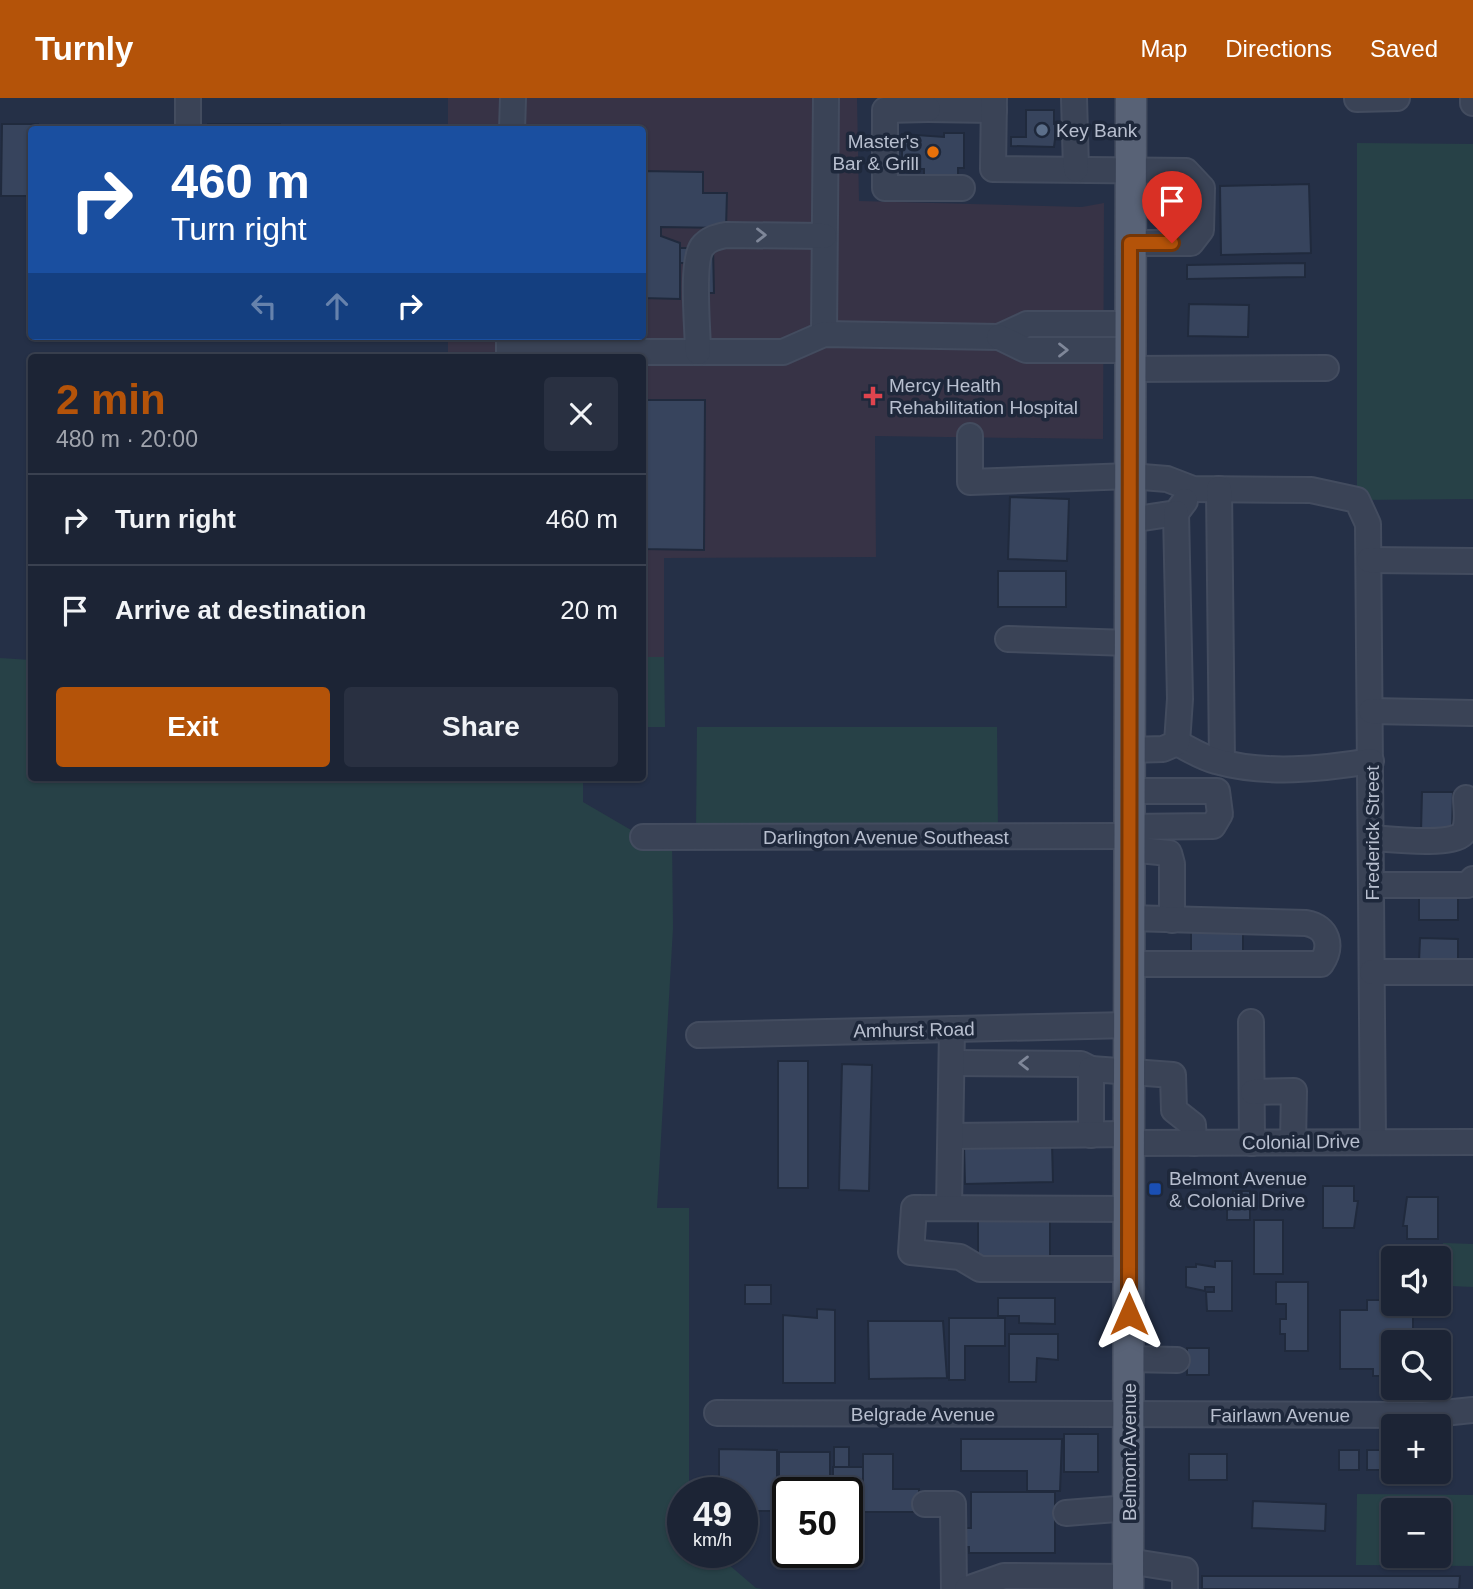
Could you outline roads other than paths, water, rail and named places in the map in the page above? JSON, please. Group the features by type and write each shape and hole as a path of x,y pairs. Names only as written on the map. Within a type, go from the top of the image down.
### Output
{"main road":[{"name":"Belmont Avenue","path":"1128,1576 1130,98"}],"street":[{"path":"188,98 188,126"},
{"path":"512,126 513,98"},
{"path":"824,334 826,98"},
{"path":"1074,98 1075,161"},
{"path":"1357,99 1397,98"},
{"path":"962,188 885,188 885,110 928,103 994,104 993,169 1075,161 1130,169 1186,172 1202,188 1200,230 1191,243 1130,243"},
{"path":"698,352 698,258 701,248 711,239 726,235 824,236"},
{"path":"509,340 509,352 783,352 824,334 999,337 1026,350 1130,348 1326,368"},
{"path":"970,436 970,482 1038,482 1130,476 1167,479 1193,489 1219,489 1222,762"},
{"path":"1177,743 1180,699 1176,513 1193,489"},
{"name":"Frederick Street","path":"1219,489 1311,489 1357,500 1368,524 1373,1142"},
{"path":"1130,520 1176,513"},
{"path":"1369,560 1473,561"},
{"path":"1008,639 1129,643"},
{"path":"1371,711 1473,713"},
{"path":"1129,750 1163,749 1177,743 1222,762 1324,769 1371,761"},
{"path":"1129,791 1217,791 1220,814 1213,826 1129,837"},
{"path":"1372,838 1439,841 1459,838 1467,821 1466,798"},
{"name":"Darlington Avenue Southeast","path":"643,837 1129,837"},
{"path":"1129,837 1169,853 1172,864 1172,920"},
{"path":"1372,885 1467,885 1473,879"},
{"path":"1129,918 1320,926 1325,931 1325,957 1321,964 1129,964"},
{"path":"1372,972 1473,972"},
{"path":"1251,1023 1252,1143"},
{"name":"Amhurst Road","path":"699,1035 1129,1025"},
{"path":"949,1208 952,1029"},
{"path":"952,1063 1082,1064 1091,1069 1129,1074 1173,1075 1174,1110 1193,1125 1194,1143"},
{"path":"1091,1069 1091,1135"},
{"path":"1253,1092 1294,1091 1293,1142"},
{"name":"Colonial Drive","path":"951,1136 1091,1135 1194,1143 1473,1142"},
{"path":"1129,1209 914,1208 911,1252 960,1257 980,1269 1129,1269"},
{"path":"1129,1359 1177,1360"},
{"name":"Fairlawn Avenue","path":"1129,1415 1424,1415 1473,1410"},
{"name":"Belgrade Avenue","path":"717,1413 1129,1415"},
{"path":"925,1504 953,1504 954,1589"},
{"path":"1066,1513 1129,1508"},
{"path":"967,1589 1004,1576 1128,1576 1185,1570 1185,1589"}],"place":[{"name":"Key Bank","path":"1042,130"},
{"name":"Master's Bar & Grill","path":"933,152"},
{"name":"Mercy Health Rehabilitation Hospital","path":"873,396"},
{"name":"Belmont Avenue & Colonial Drive","path":"1155,1189"}]}
